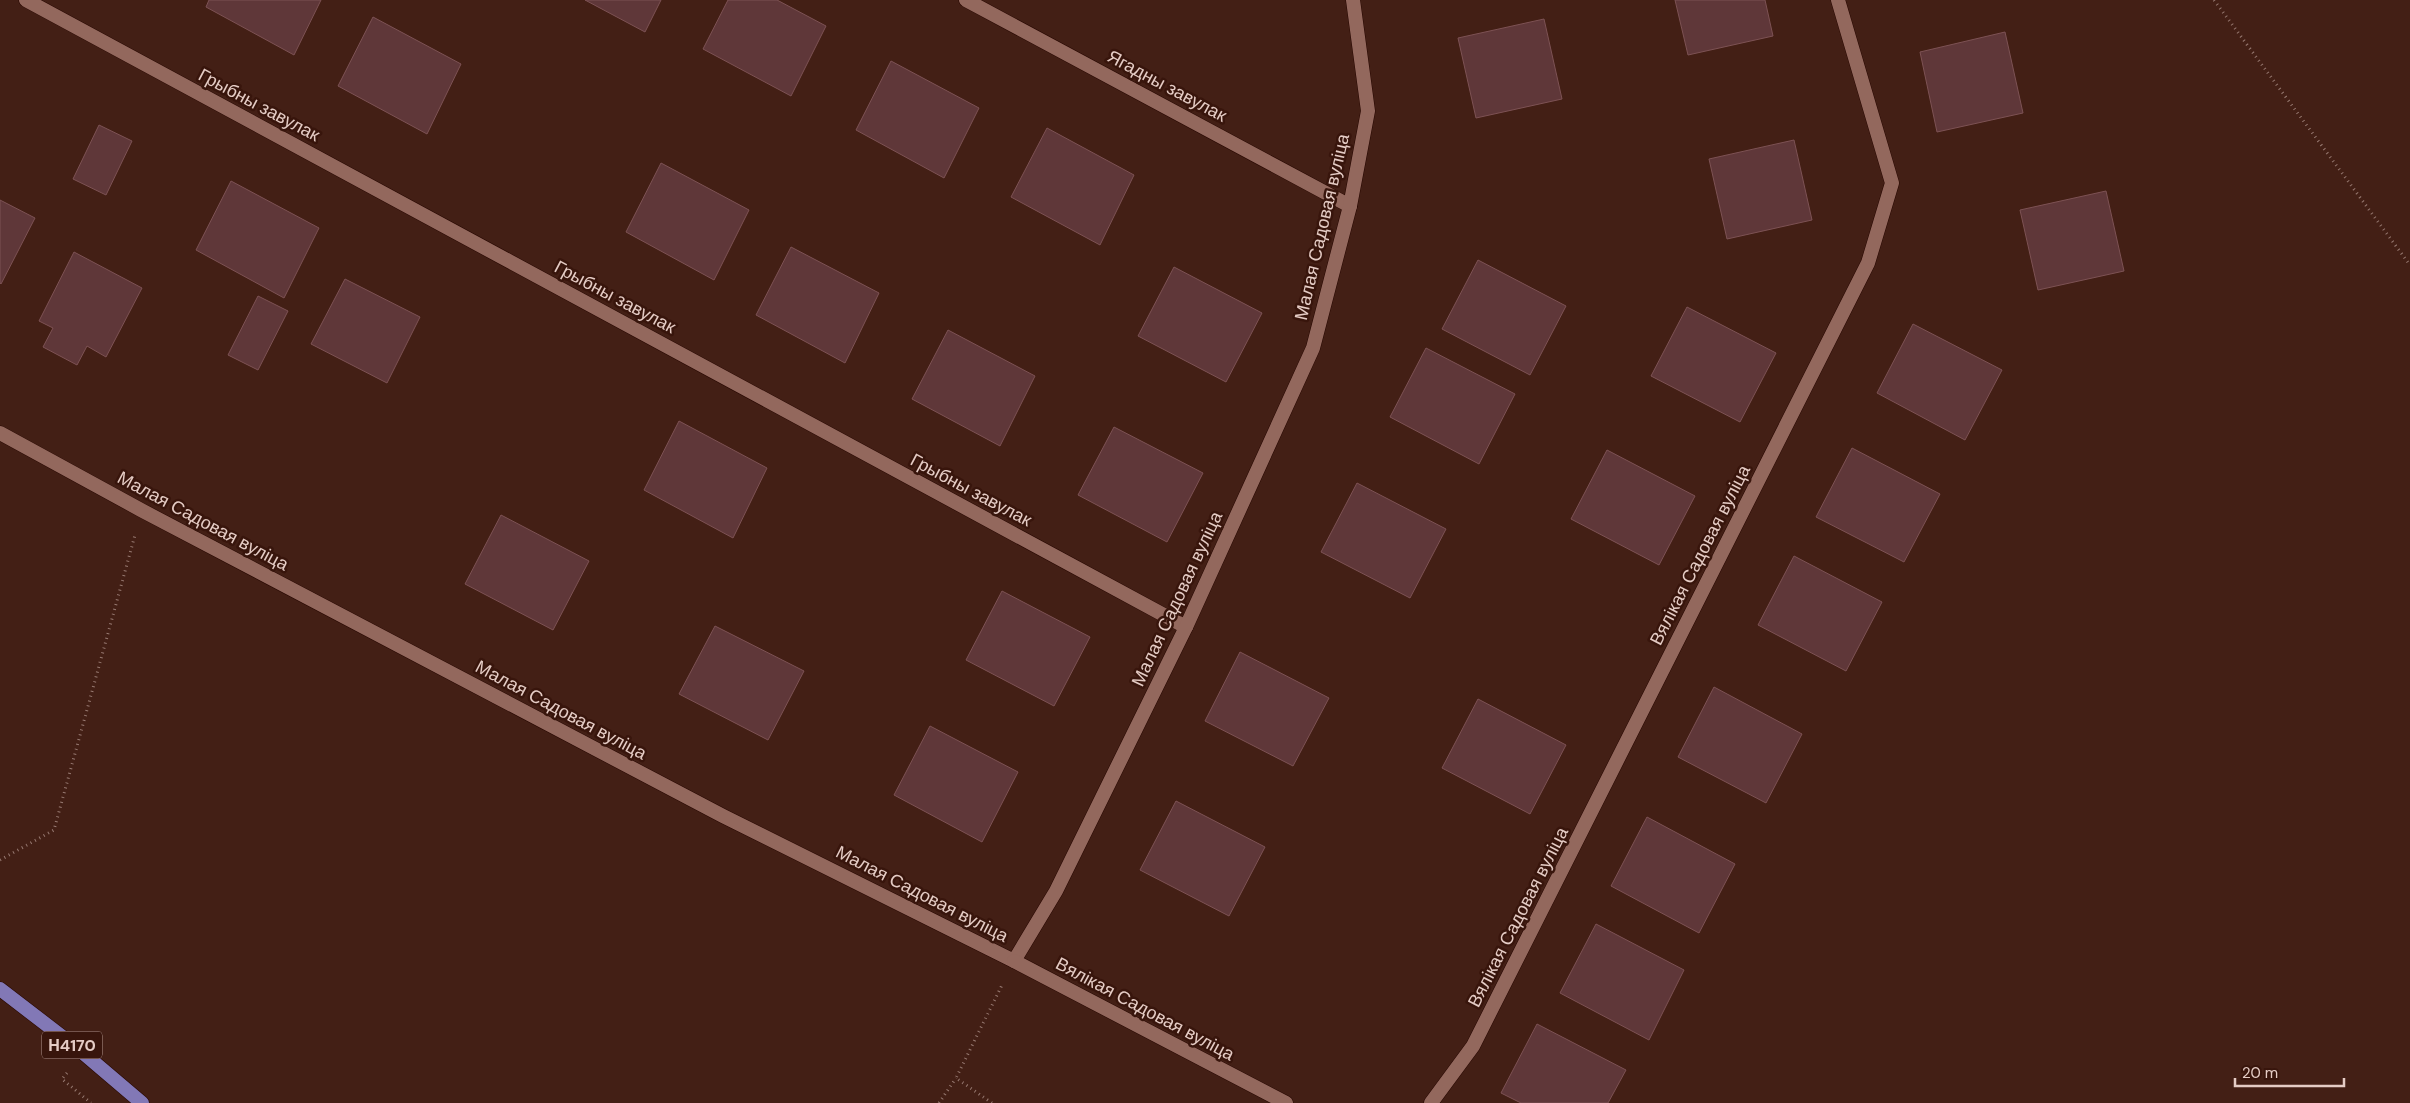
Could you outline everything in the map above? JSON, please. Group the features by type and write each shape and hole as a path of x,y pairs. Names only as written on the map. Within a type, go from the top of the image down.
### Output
{"main road":[{"name":"Н4170","path":"0,989 82,1052 142,1103"}],"street":[{"name":"Грыбны завулак","path":"26,0 1186,627"},
{"name":"Ягадны завулак","path":"966,0 1350,206"},
{"name":"Малая Садовая вуліца","path":"0,433 141,510 723,816 1014,961 1056,891 1186,627 1313,348 1350,206 1368,111 1353,0"},
{"name":"Вялікая Садовая вуліца","path":"1431,1103 1473,1046 1868,263 1892,184 1838,0"},
{"name":"Вялікая Садовая вуліца","path":"1014,961 1286,1103"}],"path":[{"path":"2214,0 2410,265"},
{"path":"0,860 54,830 141,510"},
{"path":"939,1103 956,1078 1014,961"},
{"path":"956,1078 992,1103"}],"building":[{"path":"209,0 321,0 294,55 206,7"},
{"path":"585,0 661,0 645,32"},
{"path":"728,0 777,0 826,26 791,96 703,49"},
{"path":"1675,0 1765,0 1773,36 1688,55"},
{"path":"373,17 461,64 427,134 338,86"},
{"path":"1544,19 1562,99 1476,118 1458,38"},
{"path":"2005,32 2023,113 1937,132 1920,52"},
{"path":"891,61 979,108 944,178 856,130"},
{"path":"99,125 132,141 106,195 73,179"},
{"path":"1047,128 1134,175 1100,245 1011,197"},
{"path":"1794,140 1812,220 1727,239 1709,159"},
{"path":"661,163 749,210 714,280 626,232"},
{"path":"231,181 319,228 284,298 196,250"},
{"path":"2106,191 2124,271 2038,290 2020,210"},
{"path":"0,200 35,218 1,284 0,283"},
{"path":"791,247 879,293 845,363 756,315"},
{"path":"74,252 142,288 106,357 87,346 77,365 43,347 53,328 39,321"},
{"path":"1478,260 1566,306 1530,375 1442,329"},
{"path":"1174,267 1262,313 1226,382 1138,336"},
{"path":"345,279 420,317 387,383 311,344"},
{"path":"258,296 288,311 258,370 228,355"},
{"path":"1687,307 1776,353 1740,422 1651,376"},
{"path":"1913,324 2002,370 1965,440 1877,393"},
{"path":"948,330 1035,376 1000,446 912,399"},
{"path":"1426,348 1515,394 1479,464 1390,417"},
{"path":"679,421 767,468 733,538 644,490"},
{"path":"1114,427 1203,473 1167,542 1078,495"},
{"path":"1852,448 1940,494 1904,562 1816,517"},
{"path":"1607,450 1695,496 1659,565 1571,519"},
{"path":"1357,483 1446,529 1410,598 1321,552"},
{"path":"501,515 589,561 553,630 465,584"},
{"path":"1794,556 1882,602 1846,671 1758,625"},
{"path":"1002,591 1090,637 1054,706 966,660"},
{"path":"715,626 804,671 768,740 679,694"},
{"path":"1240,652 1329,698 1293,766 1205,721"},
{"path":"1714,687 1802,734 1766,803 1678,757"},
{"path":"1478,699 1566,745 1530,814 1442,768"},
{"path":"930,726 1018,772 982,842 894,795"},
{"path":"1176,801 1265,847 1229,916 1140,870"},
{"path":"1647,817 1735,864 1699,933 1611,886"},
{"path":"1596,924 1684,970 1649,1040 1560,993"},
{"path":"1537,1024 1626,1070 1608,1103 1521,1103 1501,1093"}]}
